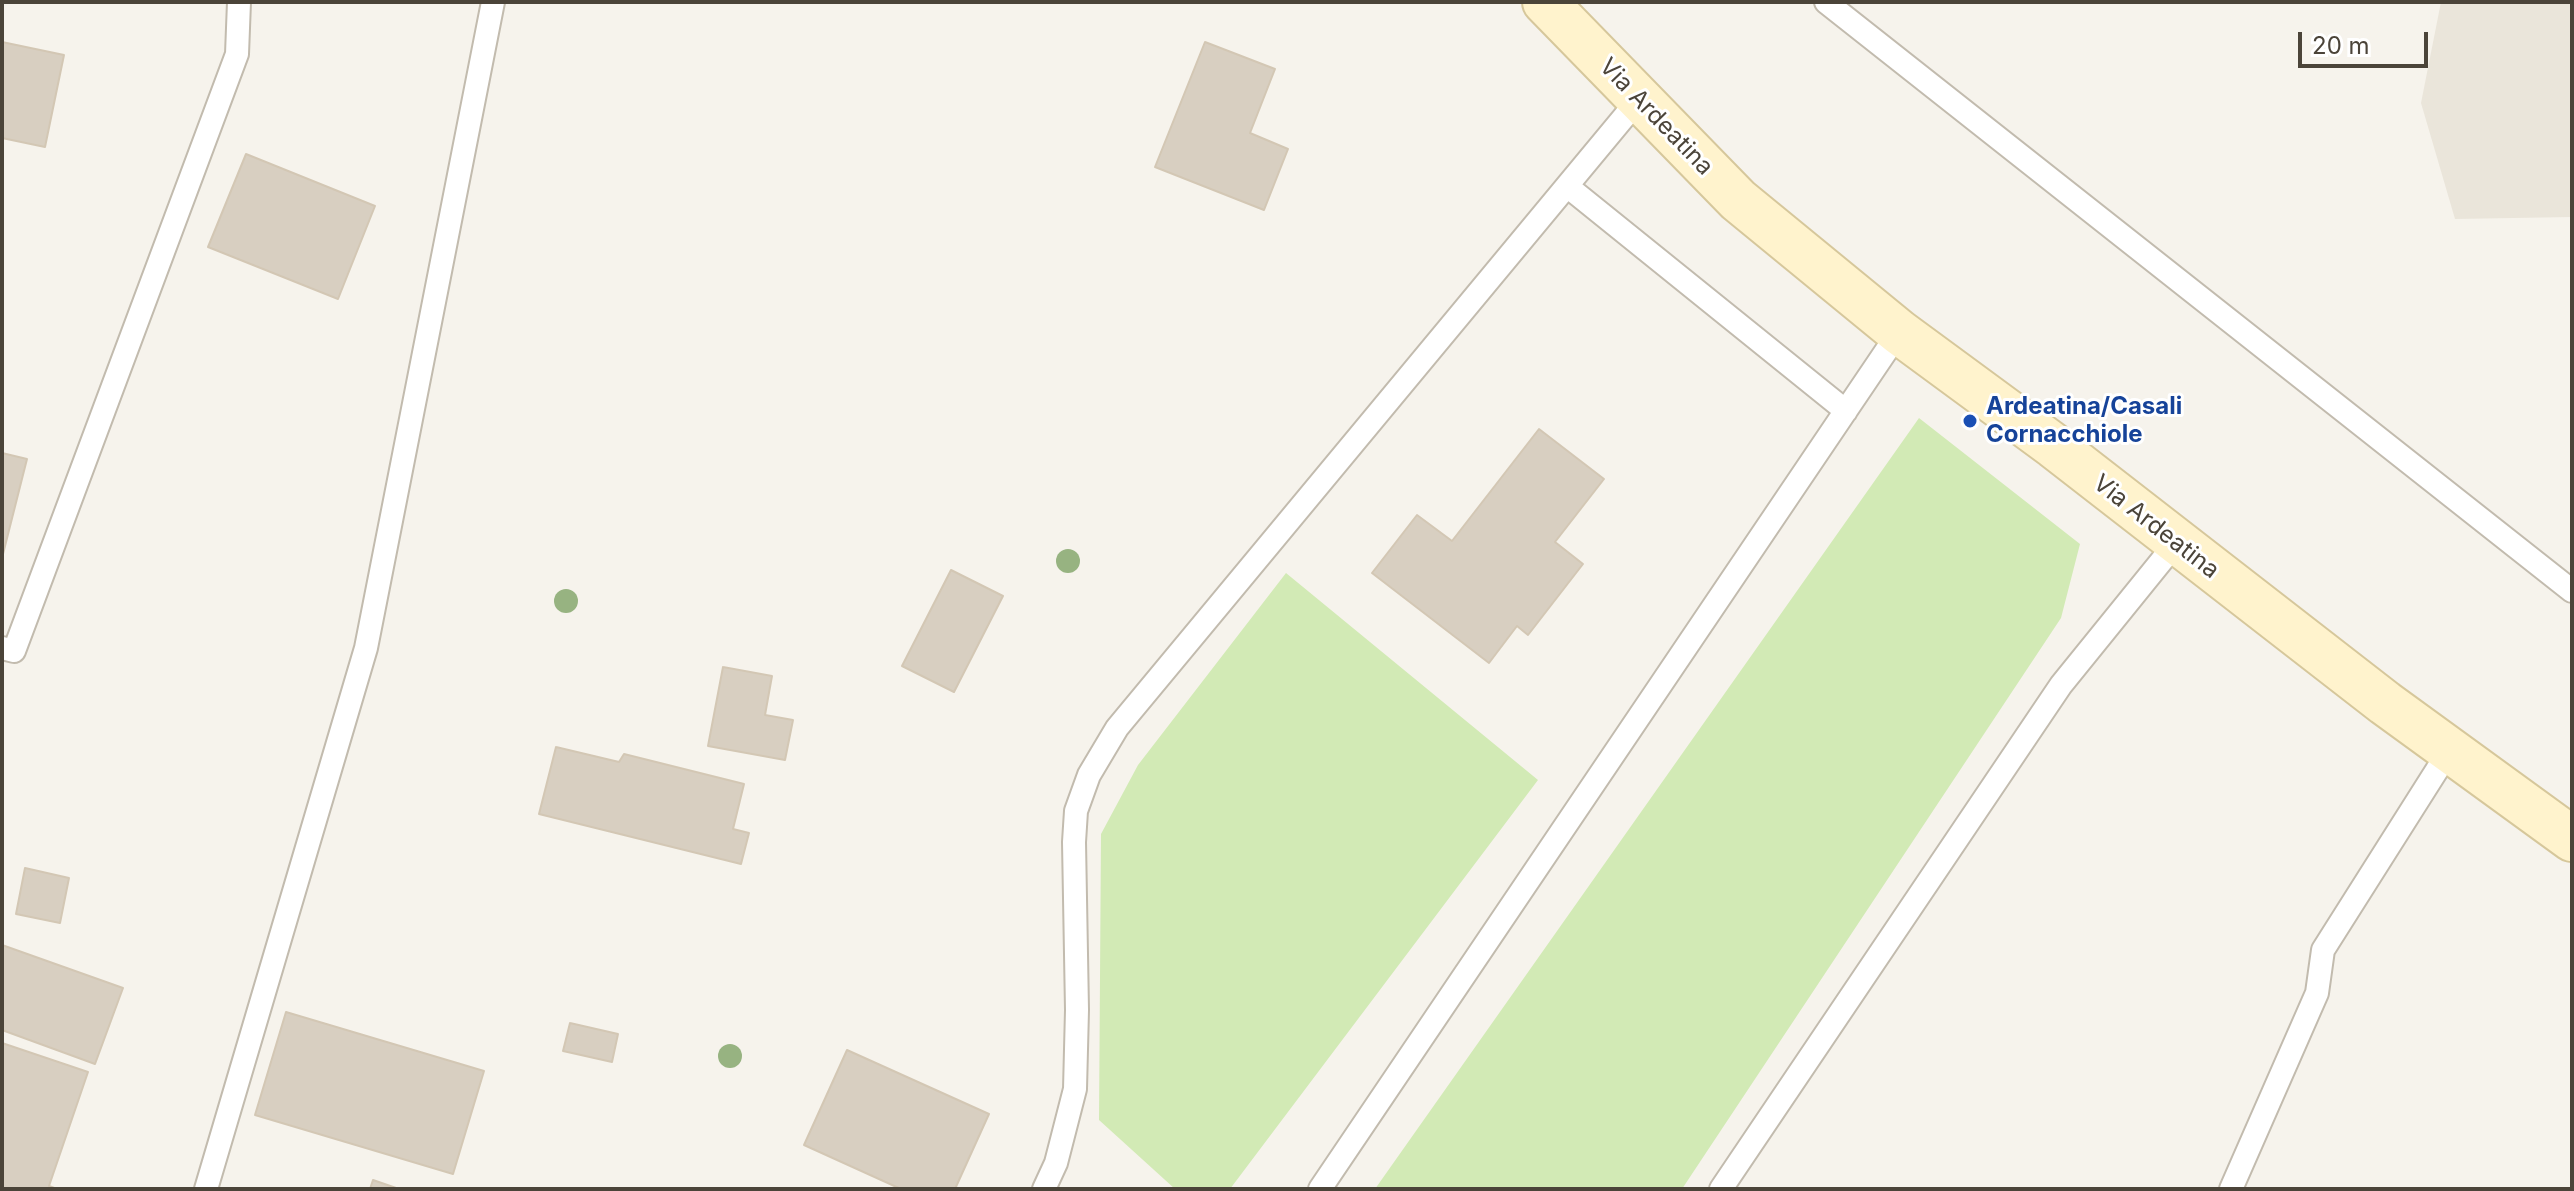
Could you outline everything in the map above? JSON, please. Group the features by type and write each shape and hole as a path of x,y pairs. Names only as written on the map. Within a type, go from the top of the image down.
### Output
{"main road":[{"name":"Via Ardeatina","path":"1545,2 1738,200 1899,332 2449,751 2572,839"}],"lane":[{"path":"2,648 14,651 231,69 240,35 239,2"},
{"path":"206,1189 366,648 493,2"},
{"path":"1826,2 2572,591"},
{"path":"1044,1189 1056,1163 1075,1089 1074,842 1076,811 1089,775 1117,728 1639,99"},
{"path":"1567,186 1846,411"},
{"path":"1320,1189 1899,332"},
{"path":"1721,1189 2061,685 2176,543"},
{"path":"2231,1189 2317,993 2323,950 2449,751"}],"shaded area":[{"path":"2441,2 2572,2 2572,217 2455,219 2421,103"}],"green space":[{"path":"1919,418 2080,544 2061,618 1682,1189 1375,1189"},
{"path":"1286,573 1538,780 1230,1189 1175,1189 1099,1120 1101,834 1138,765"}],"building":[{"path":"2,42 64,55 45,147 2,138"},
{"path":"1205,42 1275,69 1250,133 1288,149 1264,210 1155,167"},
{"path":"246,154 375,206 338,299 208,247"},
{"path":"1539,429 1604,479 1555,542 1583,564 1528,635 1517,626 1489,663 1372,573 1417,515 1452,541"},
{"path":"2,453 27,459 2,558"},
{"path":"951,570 1003,596 954,692 902,666"},
{"path":"723,667 772,676 765,715 793,720 785,760 708,746"},
{"path":"556,747 619,762 624,754 744,784 733,829 749,833 741,864 539,814"},
{"path":"25,868 69,878 60,923 16,914"},
{"path":"2,945 123,988 95,1064 2,1030"},
{"path":"286,1012 484,1071 453,1174 255,1115"},
{"path":"570,1023 618,1034 612,1062 563,1051"},
{"path":"2,1043 88,1072 49,1186 57,1189 2,1189"},
{"path":"847,1050 989,1114 955,1189 901,1189 804,1145"},
{"path":"373,1180 399,1189 370,1189"}],"place":[{"name":"Ardeatina/Casali Cornacchiole","path":"1970,421"}]}
